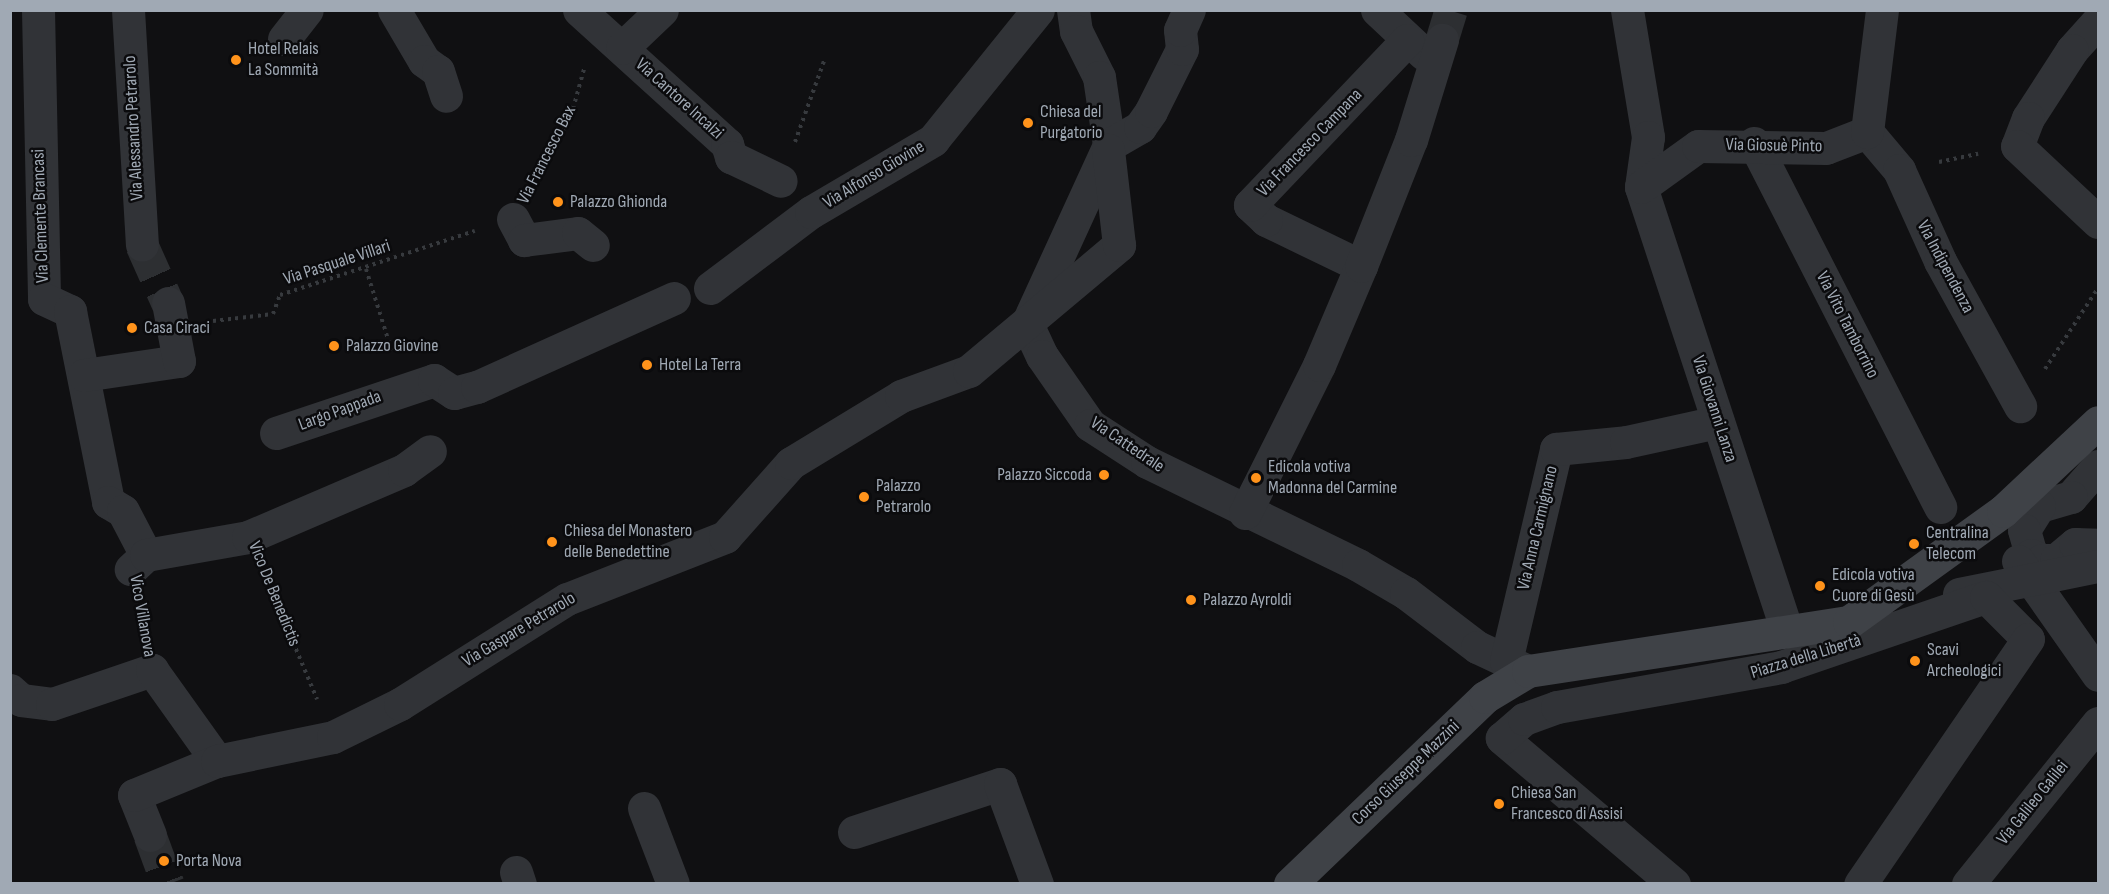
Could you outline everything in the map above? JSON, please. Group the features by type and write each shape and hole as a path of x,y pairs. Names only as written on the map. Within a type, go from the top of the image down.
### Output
{"street":[{"name":"Via Clemente Brancasi","path":"38,10 44,299 70,311 103,473"},
{"name":"Via Alessandro Petrarolo","path":"128,10 142,245"},
{"path":"284,39 307,10"},
{"path":"394,10 424,61 438,71 446,96"},
{"path":"599,30 662,10"},
{"name":"Via Alfonso Giovine","path":"710,288 811,212 933,140 1038,10"},
{"path":"1027,324 1108,148 1099,77 1076,31 1073,10"},
{"path":"1108,148 1140,127 1151,111 1182,49 1180,30 1189,10"},
{"path":"1245,513 1319,365 1361,266 1412,140 1438,52 1407,40 1377,10"},
{"path":"1627,10 1648,138 1641,187"},
{"path":"1867,132 1882,10"},
{"path":"2098,21 2072,50 2028,118 2017,146 2098,222"},
{"name":"Via Cantore Incalzi","path":"599,30 727,144 731,157 781,181"},
{"name":"Via Francesco Campana","path":"1361,266 1266,220 1250,205 1407,40"},
{"name":"Via Giosuè Pinto","path":"1641,187 1698,146 1754,143 1826,148 1867,132"},
{"name":"Via Indipendenza","path":"1867,132 1899,170 1936,253 2020,405"},
{"name":"Via Vito Tamborrino","path":"1754,143 1940,507"},
{"name":"Via Gaspare Petrarolo","path":"150,835 134,795 217,761 333,737 400,704 567,599 724,537 792,463 900,396 969,371 1119,245 1108,148"},
{"name":"Via Giovanni Lanza","path":"1641,187 1787,631"},
{"name":"Via Francesco Bax","path":"513,219 524,240 578,233 593,244"},
{"path":"403,388 434,380 454,393 477,387 674,298"},
{"path":"84,375 179,361 172,314"},
{"name":"Via Cattedrale","path":"1027,324 1042,356 1090,425 1147,462 1245,513 1358,566 1517,666"},
{"name":"Largo Pappada","path":"276,433 403,388"},
{"name":"Via Anna Carmignano","path":"1517,666 1556,449 1626,442 1718,422"},
{"name":"Piazza della Libertà","path":"1517,666 1849,622 2003,511 2098,422"},
{"name":"Vico De Benedictis","path":"248,537 404,470 430,451"},
{"path":"2098,466 2071,497 2040,506 2024,530 2031,555 2042,560 2056,560 2075,544 2098,545"},
{"name":"Vico Villanova","path":"103,473 108,502 123,511 139,562"},
{"path":"2003,511 2008,544 2098,675"},
{"path":"139,562 248,537"},
{"path":"1849,622 2031,576 2098,566"},
{"name":"Piazza della Libertà","path":"1674,884 1502,738 1524,719 1557,706 1781,667 1986,597 2028,639 1860,884"},
{"name":"Corso Giuseppe Mazzini","path":"1290,884 1517,666"},
{"path":"10,690 21,700 52,704 152,670 217,761"},
{"name":"Via Galileo Galilei","path":"1968,884 2098,723"},
{"path":"854,832 1000,784 1037,884"},
{"path":"644,808 673,884"}],"path":[{"name":"Via Francesco Bax","path":"513,219 571,116 599,30"},
{"path":"781,181 824,61"},
{"path":"1899,170 2017,146"},
{"name":"Via Pasquale Villari","path":"172,314 273,314 280,295 366,269 513,219"},
{"path":"366,269 403,388"},
{"path":"2020,405 2098,288"},
{"name":"Vico De Benedictis","path":"248,537 333,737"},
{"name":"Vico Villanova","path":"139,562 152,670"}],"tunnel":[{"path":"1442,40 1451,10"},
{"path":"142,245 168,303"},
{"path":"150,835 168,884"}],"place":[{"name":"Hotel Relais La Sommità","path":"236,60"},
{"name":"Chiesa del Purgatorio","path":"1028,123"},
{"name":"Palazzo Ghionda","path":"558,202"},
{"name":"Casa Ciraci","path":"132,328"},
{"name":"Palazzo Giovine","path":"334,346"},
{"name":"Hotel La Terra","path":"647,365"},
{"name":"Palazzo Siccoda","path":"1104,475"},
{"name":"Edicola votiva Madonna del Carmine","path":"1256,478"},
{"name":"Palazzo Petrarolo","path":"864,497"},
{"name":"Chiesa del Monastero delle Benedettine","path":"552,542"},
{"name":"Centralina Telecom","path":"1914,544"},
{"name":"Edicola votiva Cuore di Gesù","path":"1820,586"},
{"name":"Palazzo Ayroldi","path":"1191,600"},
{"name":"Scavi Archeologici","path":"1915,661"},
{"name":"Chiesa San Francesco di Assisi","path":"1499,804"},
{"name":"Porta Nova","path":"164,861"}]}
